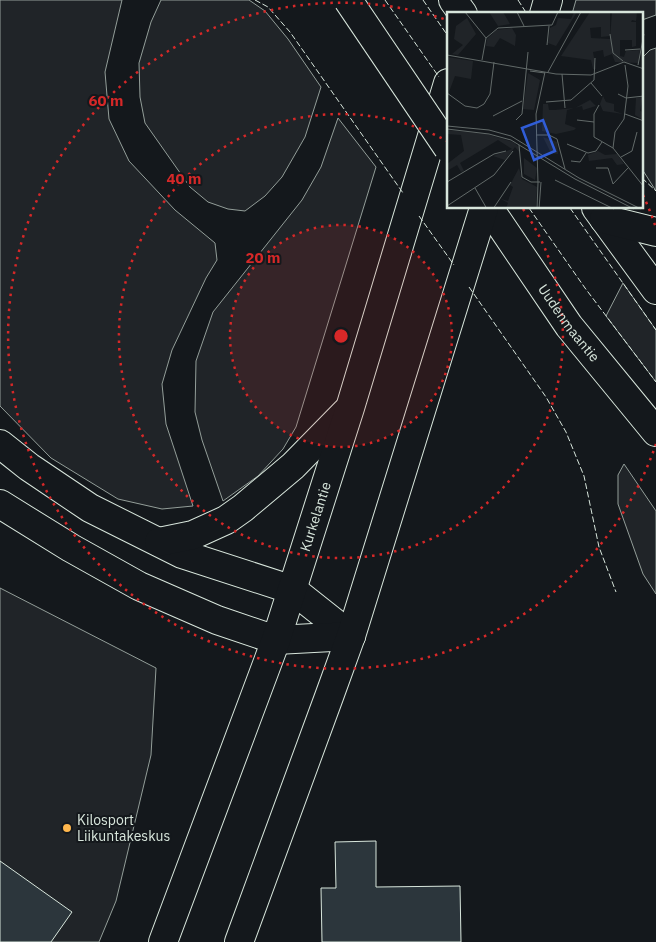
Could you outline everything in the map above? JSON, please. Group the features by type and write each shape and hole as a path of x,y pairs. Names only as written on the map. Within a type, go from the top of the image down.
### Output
{"main road":[{"path":"348,0 447,147"},
{"path":"453,0 462,12"},
{"path":"470,12 474,0"},
{"name":"Kurkelantie","path":"163,942 293,590 447,86"},
{"path":"239,942 351,636 484,209"},
{"name":"Uudenmaantie","path":"490,209 569,326 656,432"},
{"path":"600,213 656,232"},
{"path":"600,213 656,290"},
{"path":"159,542 193,536 226,520 293,466 350,408"},
{"path":"0,444 29,467 90,508 182,554 293,590 351,636"},
{"path":"0,504 71,548 139,586 217,620 276,640 351,636"}],"shaded area":[{"path":"0,0 122,0 105,72 109,119 129,161 175,210 215,243 217,260 206,278 172,350 162,384 166,424 193,506 162,509 118,499 51,458 0,406"},
{"path":"161,0 249,0 265,11 288,39 321,87 305,137 282,177 265,196 245,211 228,209 208,202 190,187 145,123 140,97 139,63 151,22"},
{"path":"576,0 656,0 656,15 644,19 644,12 573,12"},
{"path":"656,48 656,191 644,172 644,56 650,50"},
{"path":"338,118 376,167 296,427 283,449 258,476 223,501 202,440 195,412 196,361 213,312 302,200 321,167"},
{"path":"623,283 656,330 656,382 606,316"},
{"path":"624,464 656,511 656,594 643,574 618,504 618,475"},
{"name":"Kilosport Liikuntakeskus","path":"0,588 156,668 151,755 116,901 99,942 0,942"}],"building":[{"path":"376,841 376,887 460,886 461,942 322,942 321,888 336,888 335,842"},
{"path":"0,861 72,912 51,942 0,942"}],"fence":[{"path":"255,0 268,7 290,32 403,193"},
{"path":"385,0 439,77"},
{"path":"423,0 447,35"},
{"path":"518,0 526,12"},
{"path":"644,180 656,191"},
{"path":"530,209 585,288 656,382"},
{"path":"571,209 656,330"},
{"path":"419,216 454,265"},
{"path":"469,287 546,397 566,432 584,476 599,547 616,592"}],"place":[{"name":"Kilosport Liikuntakeskus","path":"67,828"}]}
